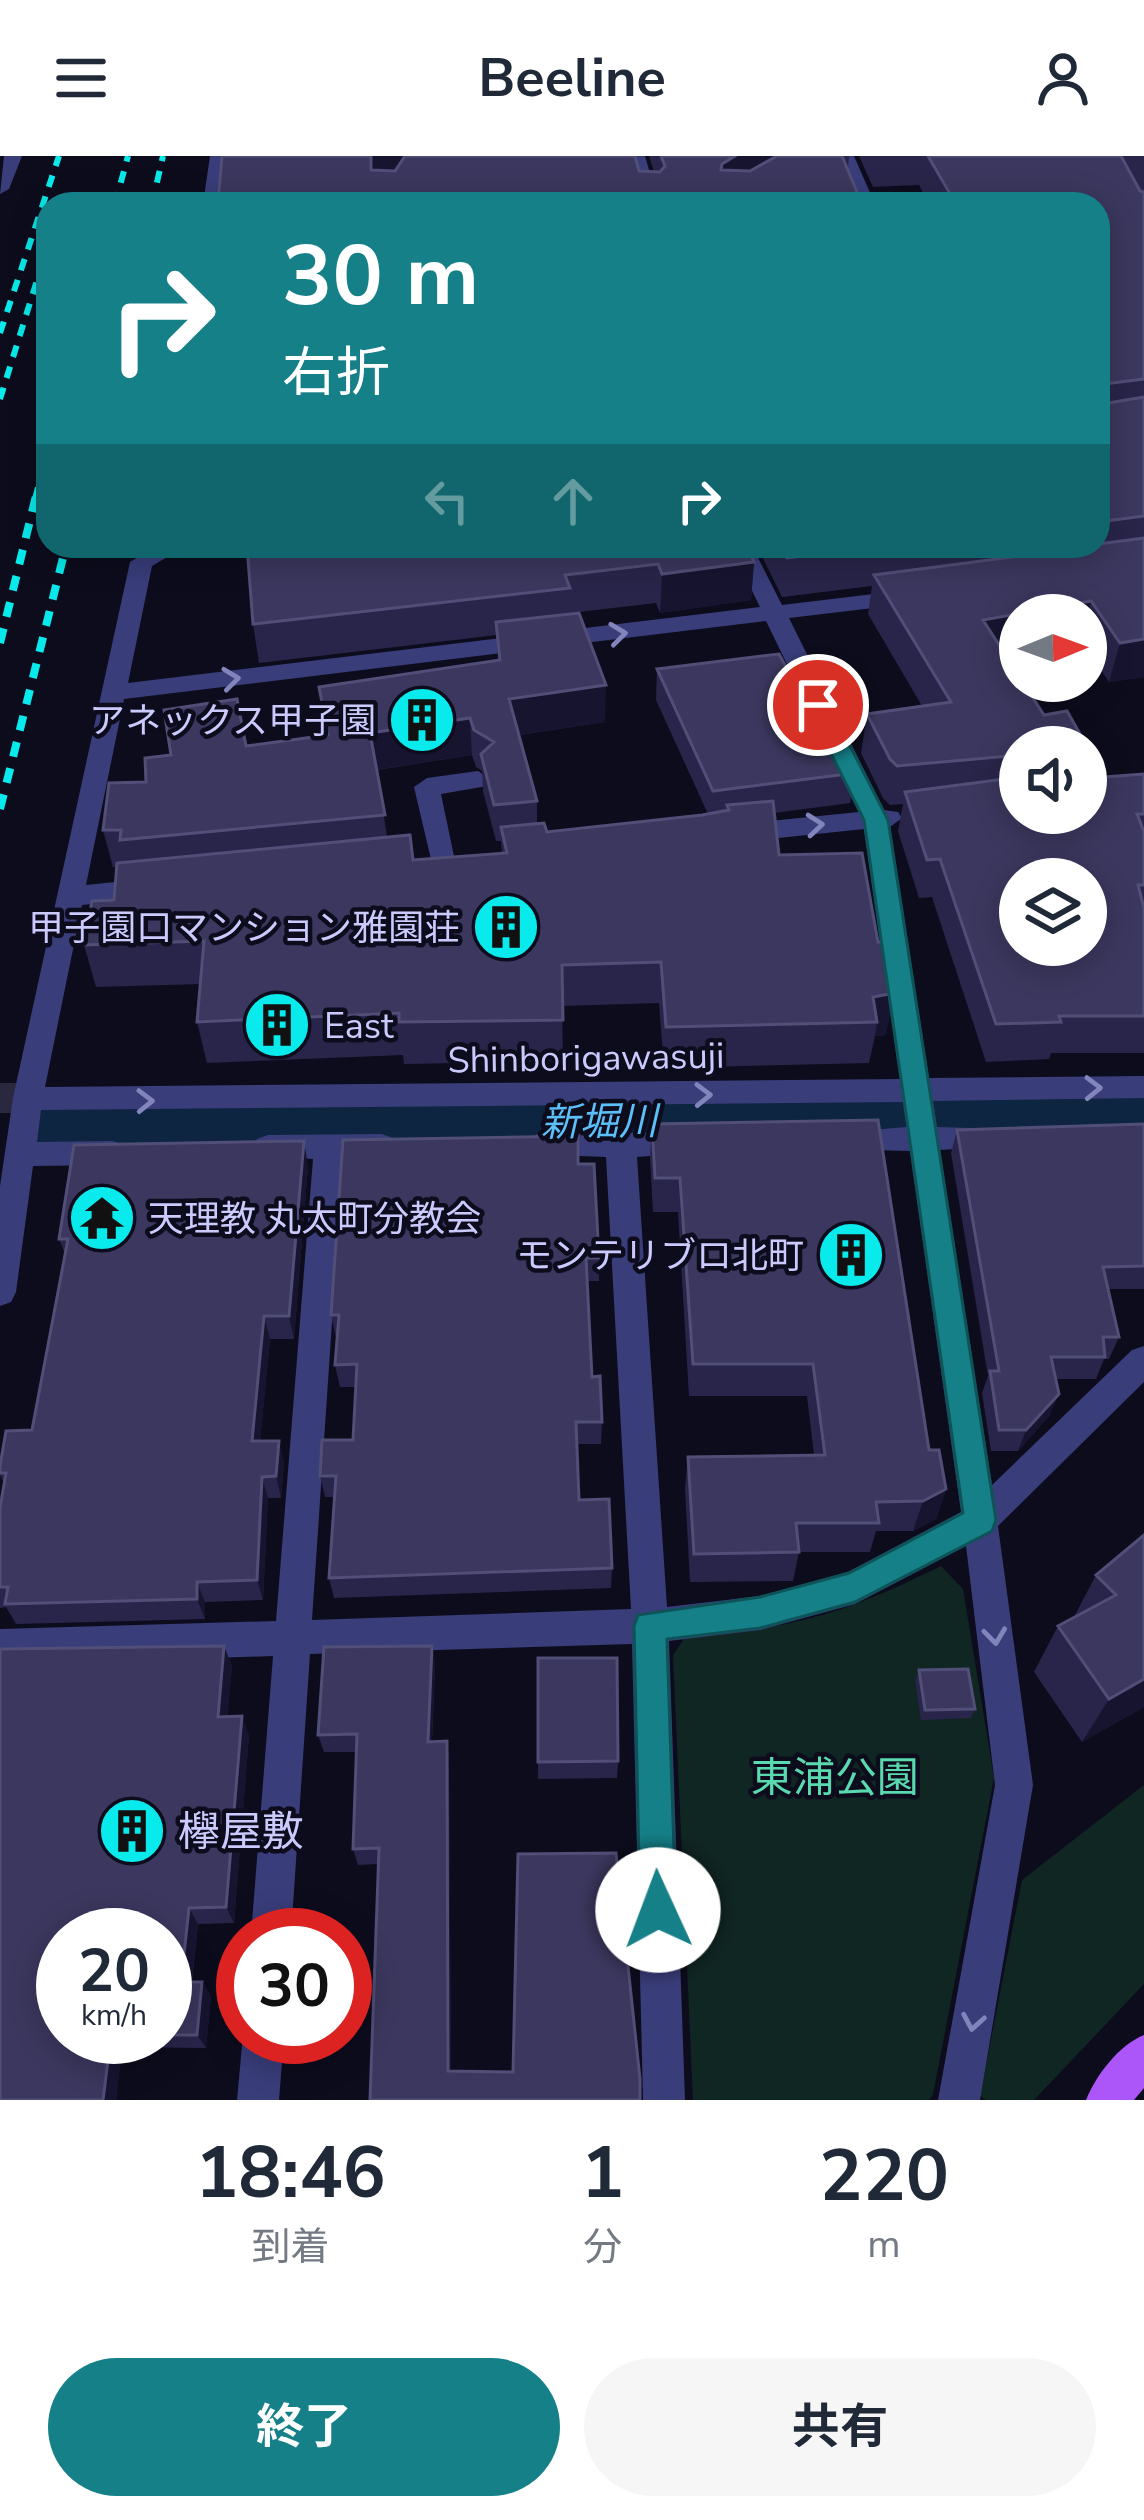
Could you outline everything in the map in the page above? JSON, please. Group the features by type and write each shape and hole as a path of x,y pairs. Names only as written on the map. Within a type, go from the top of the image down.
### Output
{"main road":[{"path":"1107,2100 1144,2056"}],"street":[{"path":"0,189 14,156"},
{"path":"214,192 219,156"},
{"path":"636,156 646,192"},
{"path":"845,156 861,192"},
{"path":"0,1292 28,1097 141,562 148,558"},
{"path":"746,558 876,820 980,1520 1014,1785 959,2100"},
{"path":"115,692 935,593"},
{"path":"442,861 428,787 478,780"},
{"path":"716,835 917,816"},
{"path":"71,896 187,885"},
{"name":"Shinborigawasuji","path":"28,1097 919,1116 1144,1087"},
{"path":"806,1142 919,1116 1033,1136"},
{"path":"506,1147 713,1144"},
{"path":"273,1908 329,1145"},
{"path":"240,1148 416,1146"},
{"path":"620,1146 650,1626 664,2100"},
{"path":"19,1154 150,1151"},
{"path":"0,1647 650,1626 760,1613 855,1587 980,1520 1144,1360"},
{"path":"258,2100 260,2064"}],"green space":[{"name":"東浦公園","path":"941,1566 963,1589 994,1778 933,2094 929,2100 693,2100 673,1655 686,1636 757,1629 817,1616"},
{"path":"1144,1785 1144,1984 1034,2100 986,2100 980,2096 1022,1880"}],"building":[{"path":"222,156 371,156 371,170 395,171 405,156 635,156 639,171 660,172 665,166 661,156 735,156 721,170 750,171 777,156 842,156 857,192 219,192"},
{"path":"928,156 1121,156 1144,192 1144,379 1110,383 1110,192 949,192"},
{"path":"1144,397 1144,516 1110,520 1110,403"},
{"path":"1144,538 1144,639 1120,643 1107,624 1107,594 999,594 999,617 983,620 999,645 999,702 1036,702 1044,715 1067,711 1075,726 999,726 999,757 897,766 867,714 951,702 874,575 1005,558 1110,558 1110,542"},
{"path":"248,558 752,558 754,562 662,574 658,564 565,575 570,588 253,624"},
{"path":"579,613 606,685 509,699 537,801 494,805 481,754 494,742 474,730 470,718 370,733 385,815 120,840 121,830 103,830 109,783 146,782 145,758 171,755 164,710 237,699 246,746 328,735 319,687 500,660 496,622"},
{"path":"779,654 820,729 832,727 855,773 713,791 657,669"},
{"path":"1144,774 1144,814 1137,814 1144,832 1144,885 1138,885 1144,908 1144,1016 1059,1016 1061,1022 996,1024 940,859 927,860 905,792 999,780 999,834 1107,834 1107,777"},
{"path":"773,801 779,855 862,853 878,942 886,941 895,993 873,997 877,1022 666,1027 661,962 562,965 563,1020 399,1022 399,1013 197,1022 204,941 84,945 92,901 114,900 117,863 410,835 413,860 507,853 501,827 544,823 547,832 702,815 729,810 727,805"},
{"path":"878,1120 929,1450 939,1450 946,1489 923,1501 876,1502 879,1523 796,1523 799,1552 694,1554 688,1457 825,1455 813,1364 693,1364 680,1178 655,1178 652,1124"},
{"path":"1144,1124 1144,1266 1103,1267 1119,1337 1103,1337 1105,1357 1051,1357 1059,1394 1026,1430 999,1430 990,1371 999,1371 957,1130"},
{"path":"578,1136 578,1164 594,1164 599,1258 586,1258 592,1377 600,1376 602,1422 576,1422 579,1500 609,1499 612,1568 329,1578 336,1476 320,1476 322,1440 353,1440 357,1364 335,1365 339,1315 331,1315 343,1140"},
{"path":"304,1141 289,1316 264,1316 252,1441 279,1441 276,1476 262,1477 257,1580 197,1582 197,1599 5,1604 8,1587 0,1587 0,1508 6,1473 0,1473 0,1466 6,1431 32,1430 68,1239 59,1239 74,1145"},
{"path":"1144,1535 1144,1679 1109,1699 1058,1626 1116,1595 1096,1575"},
{"path":"224,1646 218,1717 242,1716 226,1907 36,1908 36,2064 108,2064 103,2100 0,2100 0,1649"},
{"path":"432,1646 428,1742 447,1741 448,2071 513,2072 518,1854 616,1853 640,2100 370,2100 379,1848 353,1849 357,1734 318,1735 324,1647"},
{"path":"538,1658 617,1658 618,1761 538,1762"},
{"path":"968,1669 975,1709 925,1710 919,1670"},
{"path":"192,1982 202,1982 197,2035 192,2035"}],"waterway":[{"name":"新堀川","path":"53,1127 1144,1114"}],"tunnel":[{"path":"0,1098 28,1098"}],"railway":[{"path":"47,192 59,156"},
{"path":"118,192 128,156"},
{"path":"155,192 163,156"},
{"path":"0,333 36,225"},
{"path":"0,399 36,284"},
{"path":"35,499 36,495"},
{"path":"0,643 36,496"},
{"path":"0,809 63,558"}],"place":[{"name":"アネックス甲子園","path":"422,720"},
{"name":"甲子園口マンション雅園荘","path":"506,927"},
{"name":"East","path":"277,1025"},
{"name":"天理教 丸太町分教会","path":"102,1218"},
{"name":"モンテリブロ北町","path":"851,1255"},
{"name":"欅屋敷","path":"132,1831"}],"route":[{"path":"658,1910 650,1626 760,1613 855,1587 980,1520 876,820 818,705"}]}
